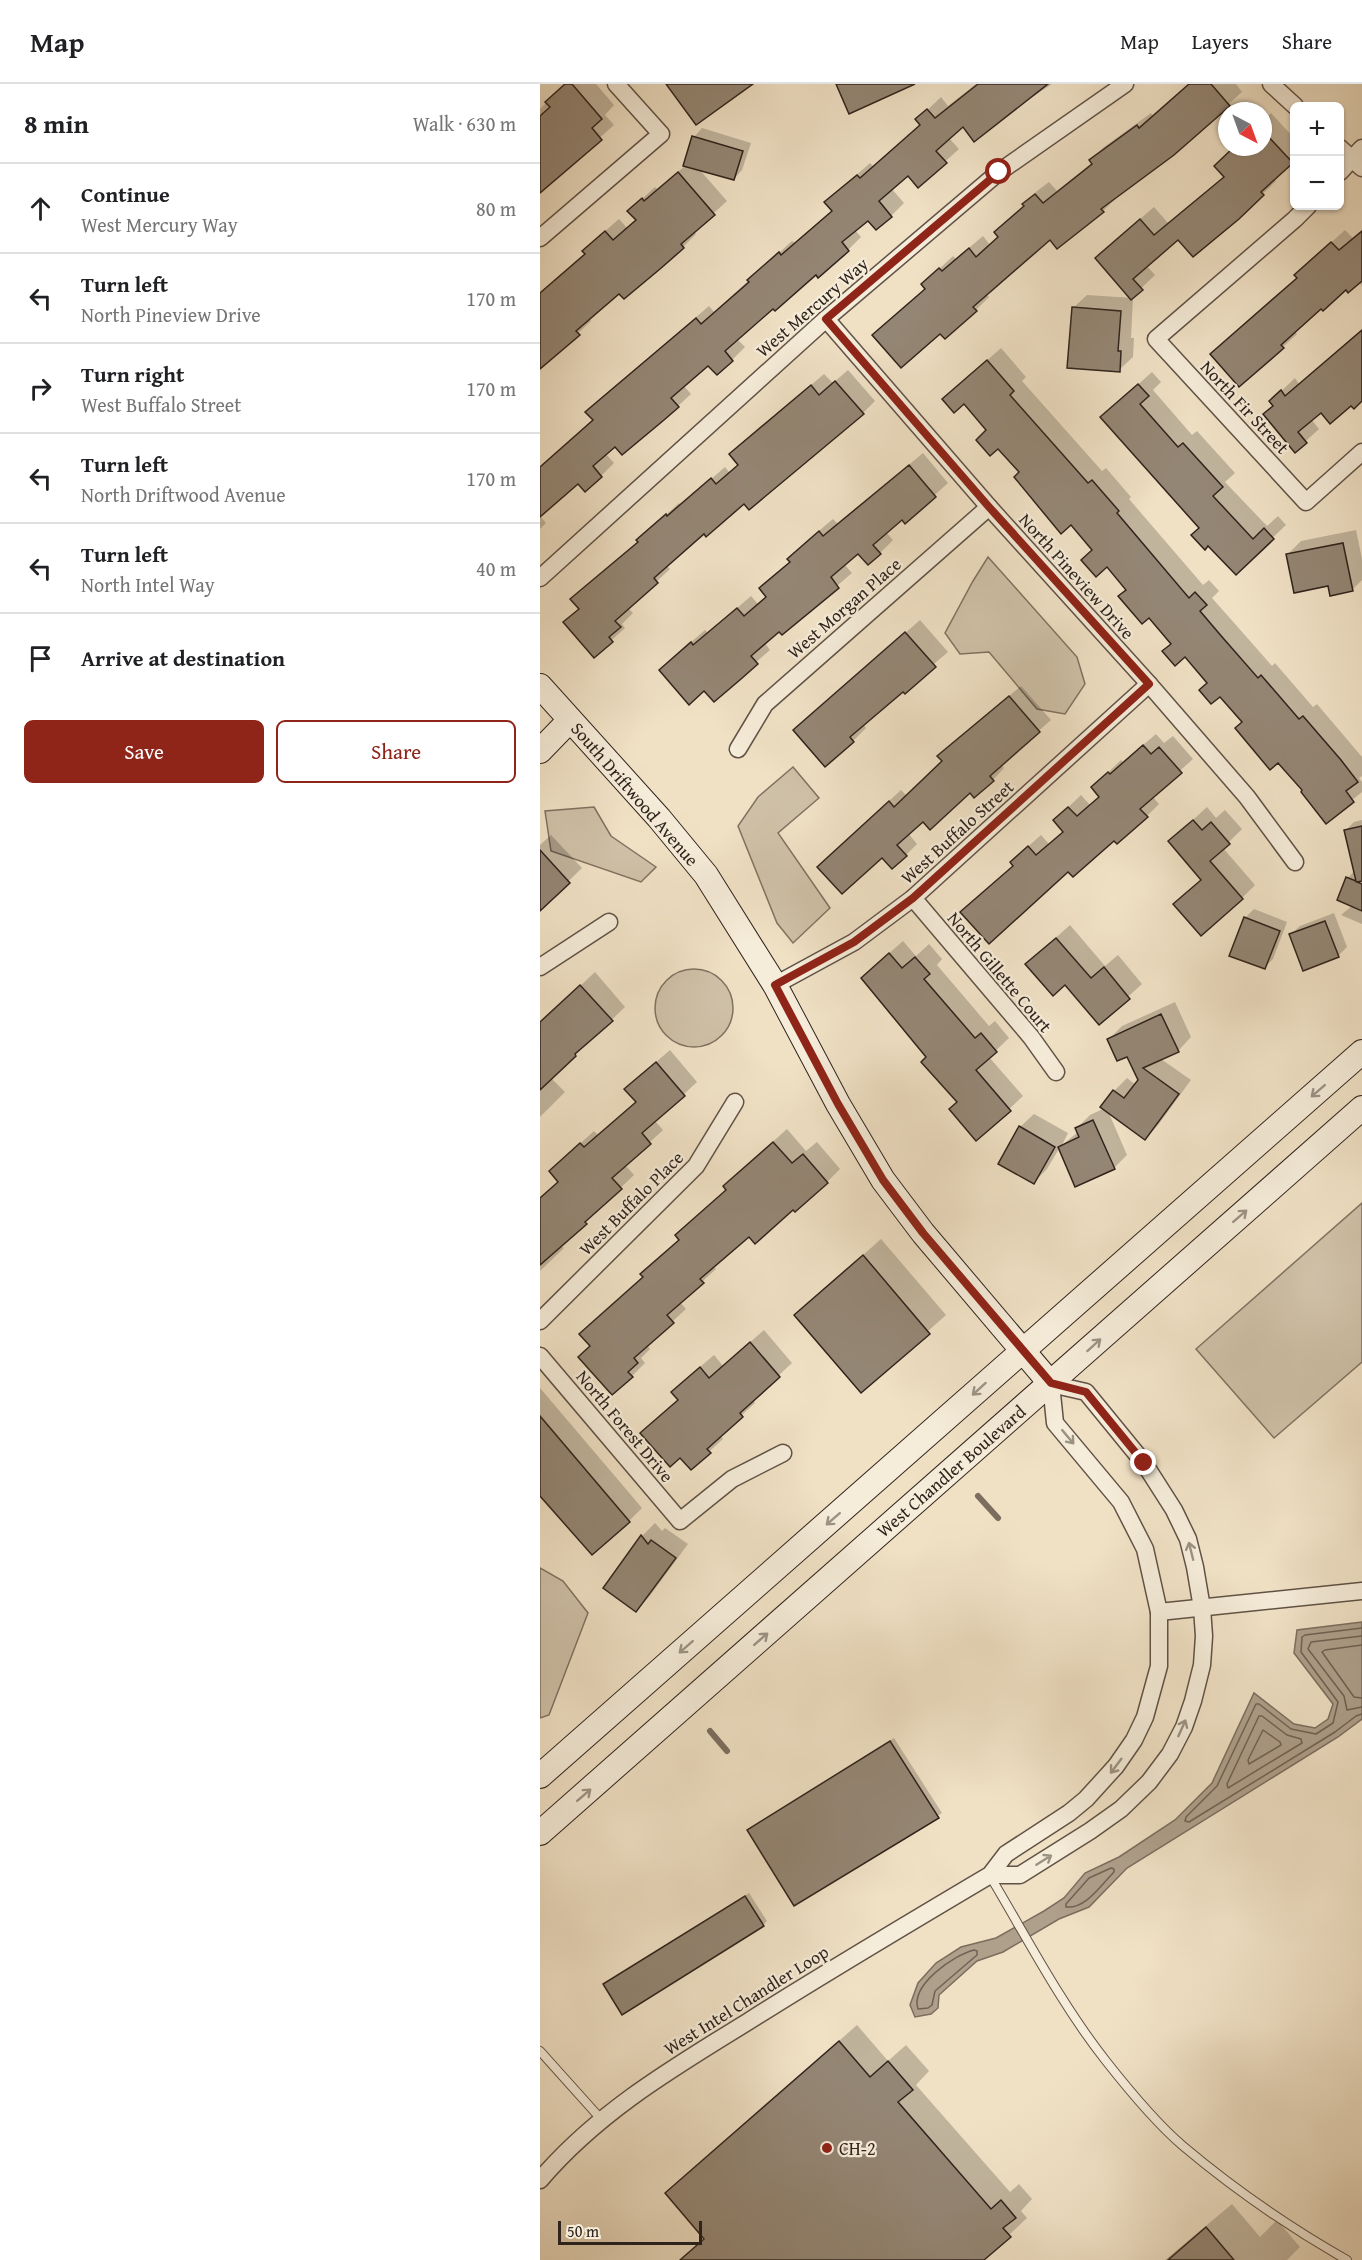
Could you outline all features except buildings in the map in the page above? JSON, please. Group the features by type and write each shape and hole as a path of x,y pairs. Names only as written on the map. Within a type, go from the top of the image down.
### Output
{"main road":[{"name":"South Driftwood Avenue","path":"540,686 659,818 706,875 775,985 838,1104 883,1180 923,1233 1051,1383"},
{"path":"540,751 570,720"},
{"path":"540,1776 1362,1052"},
{"name":"West Chandler Boulevard","path":"540,1833 1362,1108"}],"street":[{"path":"540,238 662,134 616,84"},
{"name":"West Mercury Way","path":"540,578 826,319 999,172 1125,84"},
{"path":"1271,84 1291,102"},
{"path":"1344,167 1354,156"},
{"name":"North Fir Street","path":"1304,210 1156,339 1306,502 1362,452"},
{"name":"North Pineview Drive","path":"826,319 989,507 1149,684 1247,797 1295,862"},
{"name":"West Morgan Place","path":"738,749 765,704 989,507"},
{"name":"West Buffalo Street","path":"775,985 854,942 913,898 1149,684"},
{"name":"North Gillette Court","path":"913,898 1031,1037 1056,1072"},
{"path":"540,967 609,922"},
{"name":"West Buffalo Place","path":"540,1321 696,1166 735,1102"},
{"name":"North Forest Drive","path":"540,1356 680,1521 732,1479 783,1453"},
{"path":"990,1875 1020,1875 1098,1826 1121,1809 1149,1782 1170,1754 1193,1701 1202,1665 1204,1636 1202,1608 1188,1539 1174,1510 1144,1463 1086,1392 1051,1383"},
{"name":"West Intel Chandler Loop","path":"540,2180 601,2119 655,2080 990,1875 1006,1854 1069,1814 1092,1793 1116,1766 1134,1740 1146,1717 1159,1666 1159,1612 1154,1581 1145,1549 1121,1502 1055,1423 1051,1383"},
{"path":"1159,1612 1362,1591"}],"lane":[{"path":"990,1875 1061,1996 1106,2061 1181,2144 1229,2182 1302,2234 1347,2260"},
{"path":"540,2051 601,2119"}],"shaded area":[{"path":"988,557 1077,657 1085,684 1065,714 1037,709 989,652 960,654 945,633"},
{"path":"793,767 819,798 778,833 830,908 793,943 777,923 738,826 758,797"},
{"path":"594,807 611,836 656,867 641,882 551,851 545,811"},
{"path":"694,969 709,972 722,980 730,993 733,1008 730,1023 722,1036 709,1044 694,1047 679,1044 666,1036 658,1023 655,1008 658,993 666,980 679,972"},
{"path":"1362,1203 1362,1362 1274,1438 1196,1349"},
{"path":"540,1568 563,1581 588,1613 549,1715 540,1718"}],"water":[{"path":"1362,1622 1362,1719 1338,1737 1127,1868 1089,1907 1059,1919 1003,1952 977,1961 939,1995 938,2008 931,2014 915,2017 910,2005 918,1983 936,1963 961,1947 996,1938 1044,1911 1064,1898 1085,1873 1119,1857 1175,1820 1212,1783 1254,1693 1294,1724 1315,1728 1328,1719 1333,1704 1294,1653 1297,1630"}],"waterway":[{"path":"978,1496 998,1518"},
{"path":"710,1731 727,1751"}],"place":[{"name":"CH-2","path":"827,2148"}],"route":[{"path":"999,172 826,319 989,507 1149,684 913,898 854,942 775,985 838,1104 883,1180 923,1233 1051,1383 1086,1392 1144,1463"}]}
